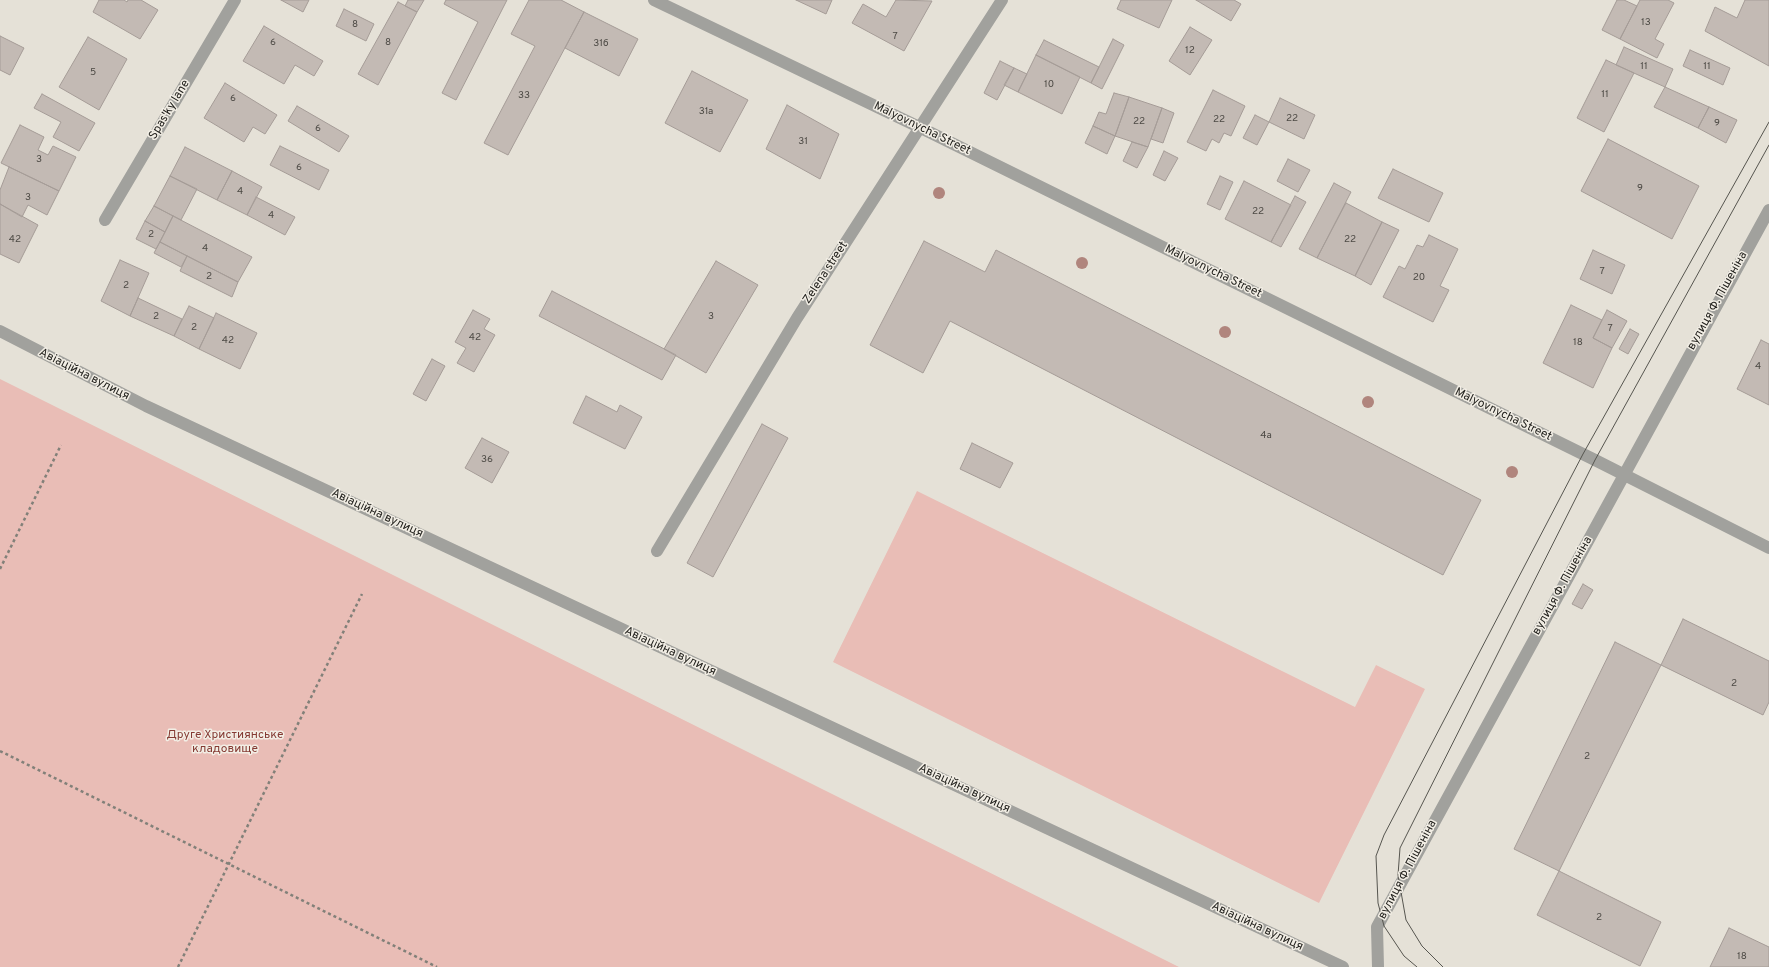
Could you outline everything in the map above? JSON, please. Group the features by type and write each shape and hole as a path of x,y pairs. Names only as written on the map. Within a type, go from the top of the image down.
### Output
{"street":[{"name":"Spas'ky lane","path":"104,220 235,0"},
{"name":"Malyovnycha Street","path":"654,0 919,127 1625,475 1769,548"},
{"name":"Zelena street","path":"656,552 797,318 1002,0"},
{"name":"вулиця Ф. Пішеніна","path":"1378,967 1377,927 1769,210"},
{"name":"Авіаційна вулиця","path":"0,332 146,406 1343,967"}],"path":[{"path":"0,569 61,445"},
{"path":"178,967 362,594"},
{"path":"0,751 437,967"}],"green space":[{"name":"Друге Християнське кладовище","path":"0,379 1179,967 0,967"},
{"path":"917,491 1355,707 1376,665 1425,689 1319,903 833,662"}],"building":[{"path":"99,0 124,0 127,2 128,0 141,0 158,10 140,39 93,12"},
{"path":"281,0 309,0 303,12"},
{"path":"408,0 424,0 417,12 405,6"},
{"path":"446,0 507,0 456,100 442,93 478,22 444,4"},
{"path":"529,0 561,0 584,12 508,155 484,143 535,46 511,34"},
{"path":"796,0 832,0 826,14"},
{"path":"896,0 932,1 904,51 852,23 863,4 886,17"},
{"path":"1121,0 1172,0 1159,28 1117,9"},
{"path":"1196,0 1234,0 1241,4 1231,21"},
{"path":"1617,0 1624,0 1637,6 1620,39 1602,30"},
{"path":"1640,0 1668,0 1674,3 1655,39 1664,44 1657,58 1620,39"},
{"path":"1745,0 1769,0 1769,66 1705,31 1715,7 1737,18"},
{"path":"398,2 417,12 378,85 358,74"},
{"path":"344,9 374,24 366,41 336,26"},
{"path":"584,12 638,39 619,76 565,48"},
{"path":"264,26 323,61 314,76 295,65 284,84 243,61"},
{"path":"1190,27 1212,40 1190,75 1169,61"},
{"path":"0,36 24,48 10,75 0,70"},
{"path":"88,37 127,59 99,110 59,87"},
{"path":"1113,39 1124,45 1102,89 1091,83"},
{"path":"1044,40 1099,67 1091,83 1036,55"},
{"path":"1624,47 1673,69 1665,87 1616,65"},
{"path":"1690,50 1730,68 1723,85 1683,66"},
{"path":"1036,55 1080,77 1062,114 1018,92"},
{"path":"1606,60 1634,73 1604,132 1577,118"},
{"path":"1000,61 1014,68 997,100 984,93"},
{"path":"1014,68 1027,74 1018,92 1004,85"},
{"path":"692,71 748,100 720,152 665,123"},
{"path":"225,83 277,115 265,134 253,127 244,142 204,118"},
{"path":"1665,87 1709,107 1698,128 1654,107"},
{"path":"1213,90 1245,106 1231,136 1224,133 1219,143 1212,139 1206,151 1187,142"},
{"path":"1114,93 1129,97 1115,136 1093,126 1099,112 1106,114"},
{"path":"42,94 95,123 79,151 53,137 61,122 34,108"},
{"path":"1129,97 1162,108 1148,147 1115,136"},
{"path":"1280,98 1315,115 1304,139 1269,122"},
{"path":"787,105 839,134 820,179 766,149"},
{"path":"297,106 349,136 339,152 288,121"},
{"path":"1709,107 1737,120 1726,143 1698,128"},
{"path":"1162,108 1174,113 1163,143 1151,139"},
{"path":"1255,115 1269,122 1257,145 1243,138"},
{"path":"20,125 44,137 38,150 48,155 53,146 76,157 59,191 1,163"},
{"path":"1093,126 1115,136 1107,154 1085,143"},
{"path":"1608,139 1699,186 1672,239 1581,191"},
{"path":"1132,142 1148,147 1137,168 1123,161"},
{"path":"280,146 329,170 319,190 270,165"},
{"path":"185,147 232,171 217,200 170,176"},
{"path":"1164,151 1178,158 1165,181 1153,175"},
{"path":"1288,159 1310,170 1298,192 1277,181"},
{"path":"9,167 59,191 47,215 28,205 22,217 0,204 0,190"},
{"path":"1393,169 1443,193 1429,222 1378,198"},
{"path":"232,171 262,187 247,215 217,200"},
{"path":"170,176 197,189 181,220 154,206"},
{"path":"1220,176 1233,182 1220,210 1207,204"},
{"path":"1244,181 1291,205 1271,242 1225,219"},
{"path":"1334,183 1351,192 1317,258 1299,249"},
{"path":"1295,196 1306,202 1281,247 1271,242"},
{"path":"256,197 295,217 285,235 247,215"},
{"path":"1346,203 1382,222 1355,276 1317,258"},
{"path":"0,204 38,225 19,263 0,254"},
{"path":"154,206 173,216 165,232 145,221"},
{"path":"173,216 252,257 238,282 160,242"},
{"path":"145,221 165,232 156,249 136,239"},
{"path":"1382,222 1399,230 1371,285 1355,276"},
{"path":"1429,235 1458,249 1440,286 1449,290 1433,322 1383,297 1399,266 1405,269 1417,245 1423,247"},
{"path":"924,241 985,272 996,250 1481,500 1443,575 950,321 923,373 870,345"},
{"path":"160,242 187,256 181,267 154,253"},
{"path":"1593,250 1625,265 1612,294 1580,279"},
{"path":"187,256 238,282 232,297 180,271"},
{"path":"120,260 149,273 130,316 101,301"},
{"path":"716,261 758,285 706,373 664,349"},
{"path":"552,291 676,355 662,380 539,316"},
{"path":"138,298 182,319 174,336 130,316"},
{"path":"1571,305 1602,320 1593,338 1612,348 1593,388 1543,363"},
{"path":"189,306 214,318 199,349 174,336"},
{"path":"473,310 490,319 484,329 495,335 474,372 457,363 466,348 455,342"},
{"path":"1607,310 1627,321 1612,348 1593,338"},
{"path":"216,313 257,333 240,369 199,349"},
{"path":"1630,329 1639,334 1628,354 1619,349"},
{"path":"1761,340 1769,344 1769,405 1737,389"},
{"path":"432,359 445,366 426,401 413,394"},
{"path":"586,396 617,412 620,405 642,417 625,449 573,423"},
{"path":"762,424 788,438 713,577 687,563"},
{"path":"482,438 509,452 492,483 465,468"},
{"path":"972,443 1013,463 1000,488 960,469"},
{"path":"1583,584 1593,590 1582,609 1572,604"},
{"path":"1683,619 1769,661 1769,702 1763,715 1661,665"},
{"path":"1615,642 1661,665 1559,871 1514,849"},
{"path":"1559,871 1661,922 1640,966 1537,915"},
{"path":"1729,928 1769,947 1769,967 1710,967"}],"tram line":[{"path":"1417,967 1404,956 1384,926 1378,903 1376,856 1384,835 1583,454 1769,122"},
{"path":"1443,967 1422,946 1406,920 1398,875 1400,848 1595,460 1769,145"}]}
